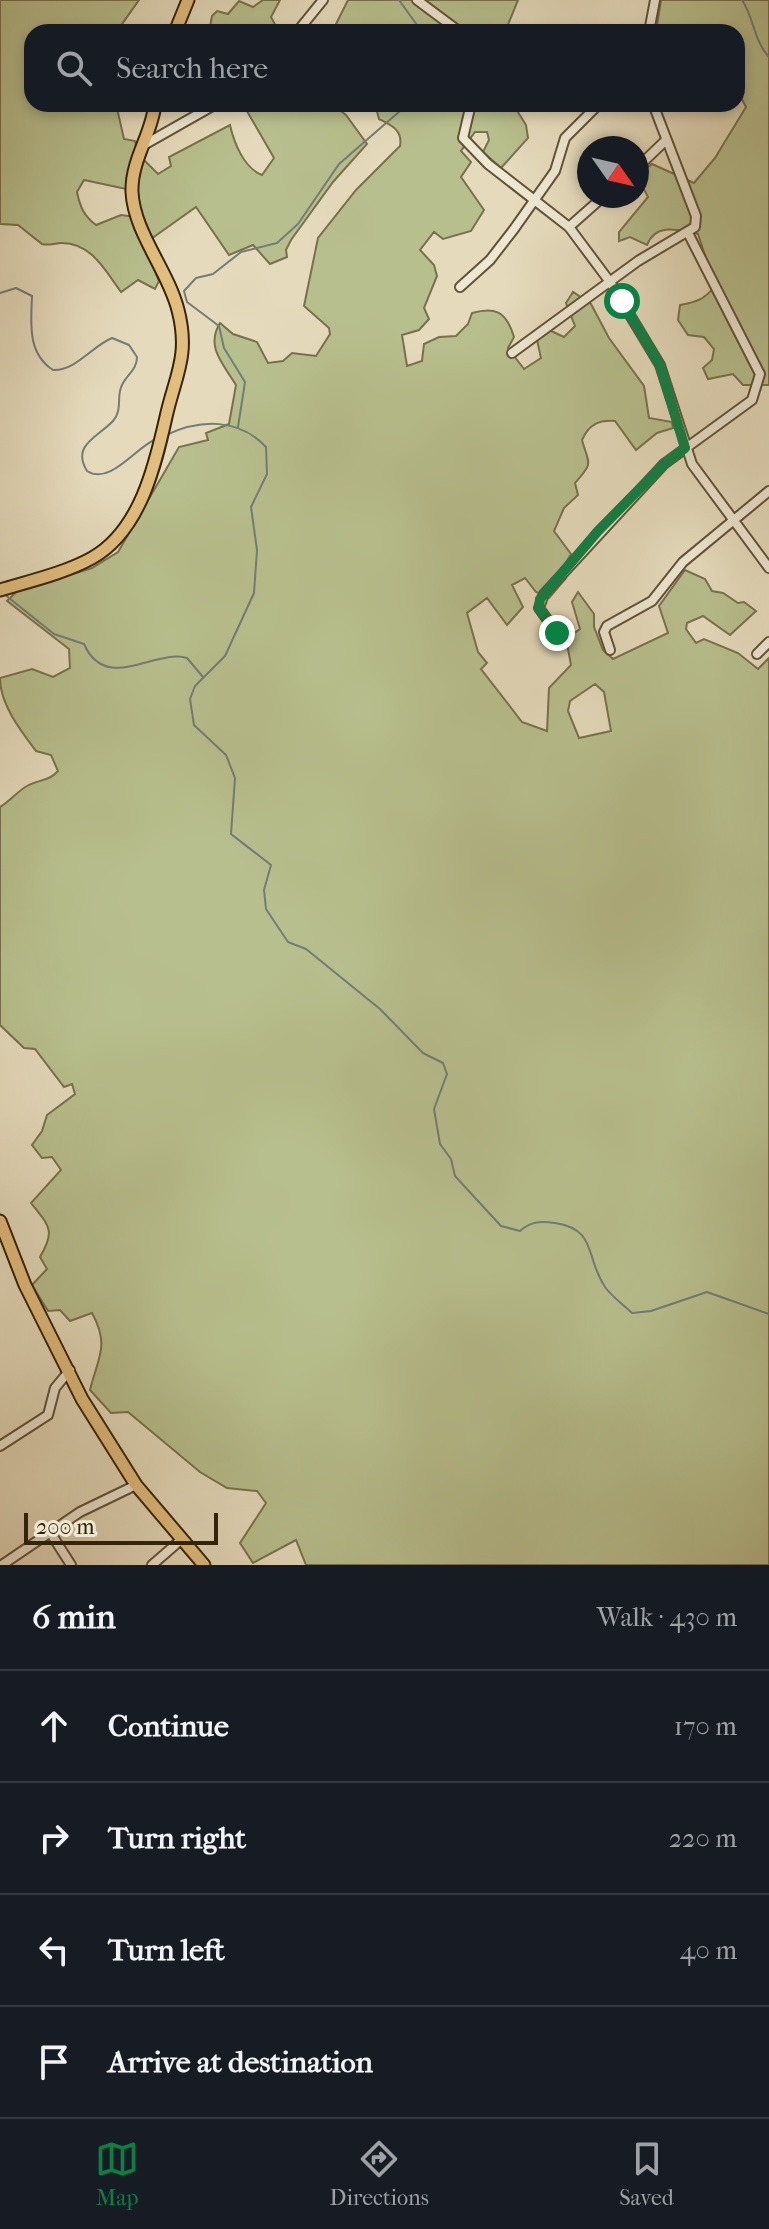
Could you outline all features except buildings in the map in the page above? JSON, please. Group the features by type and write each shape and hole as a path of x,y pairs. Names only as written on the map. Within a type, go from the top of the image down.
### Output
{"main road":[{"path":"178,24 188,0"},
{"path":"0,590 93,558 109,544 130,519 160,449 181,372 180,323 173,294 133,199 134,169 153,112"},
{"path":"0,1221 25,1285 82,1399 136,1485 204,1565"}],"street":[{"path":"304,24 323,0"},
{"path":"417,0 449,24"},
{"path":"650,24 655,0"},
{"path":"142,146 202,112"},
{"path":"469,112 463,131 469,146 569,227 610,282 660,365 685,448 732,523 769,568"},
{"path":"460,287 490,260 536,200 555,171 565,138 591,112"},
{"path":"512,353 610,282 695,227 696,216 656,112"},
{"path":"649,156 666,140"},
{"path":"569,227 590,208"},
{"path":"688,233 760,374 769,385"},
{"path":"557,633 539,608 540,599 598,531 664,464 752,400 760,374"},
{"path":"610,650 604,632 607,626 652,601 683,562 769,491"},
{"path":"757,654 769,642"},
{"path":"0,1446 48,1415 58,1383 70,1370"},
{"path":"2,1565 50,1532 136,1485"},
{"path":"50,1532 71,1565"},
{"path":"152,1565 182,1539"}],"green space":[{"path":"0,0 139,0 122,24 24,24 24,112 118,112 124,139 135,141 138,154 158,174 171,166 169,157 230,125 245,161 262,175 274,158 247,112 342,112 367,144 333,182 291,240 286,250 287,257 270,264 253,245 229,255 196,207 144,244 159,281 155,289 138,280 121,292 90,253 73,244 42,244 18,225 0,224","holes":["84,180 136,191 143,218 121,215 96,225 83,211 77,192"]},
{"path":"263,0 280,0 271,17 275,24 210,24 217,11 228,14 239,1 253,7"},
{"path":"348,0 518,0 508,24 336,24"},
{"path":"661,0 769,0 769,385 743,385 733,374 708,379 703,368 712,360 714,349 704,337 688,335 678,320 680,305 699,300 715,286 698,234 668,229 656,233 647,245 630,237 619,241 619,232 639,208 649,208 649,166 652,164 694,183 715,158 745,112 745,24 657,24"},
{"path":"377,112 518,112 526,125 528,138 501,168 483,152 489,140 487,132 475,132 461,151 471,162 461,177 484,210 471,231 443,239 434,232 420,250 434,265 437,276 424,308 429,319 419,330 402,335 407,366 422,361 424,344 439,337 456,336 468,324 472,313 487,310 498,313 507,321 514,337 508,348 524,369 541,358 537,340 549,330 564,337 575,326 566,303 573,292 591,304 609,338 644,386 649,418 672,422 673,428 657,433 636,450 615,421 599,422 588,430 582,440 588,463 575,483 578,495 564,508 554,531 571,554 562,569 566,578 549,598 536,592 525,578 512,585 523,607 507,625 487,598 467,613 478,652 487,663 481,669 522,722 547,731 549,688 571,665 566,639 580,629 572,602 578,592 594,614 594,627 603,650 613,659 668,633 659,606 685,570 705,579 712,591 723,593 738,603 744,602 756,611 730,635 703,616 687,623 686,629 696,643 704,639 738,653 758,669 769,658 769,1565 306,1565 296,1540 253,1563 240,1543 266,1503 257,1491 227,1488 200,1472 128,1412 111,1413 90,1390 101,1352 100,1334 92,1313 70,1321 60,1310 48,1311 32,1285 47,1269 40,1257 49,1234 46,1223 31,1203 61,1170 52,1157 42,1158 32,1145 42,1131 47,1115 75,1094 72,1084 64,1087 35,1049 24,1048 0,1025 0,807 27,786 58,771 51,755 36,751 18,726 3,697 0,678 32,669 53,677 70,668 69,649 7,601 16,592 92,568 118,552 179,447 208,440 206,433 229,424 236,385 215,348 214,340 220,323 233,334 257,342 268,363 283,361 292,353 316,356 330,334 329,328 304,306 318,238 356,190 400,146 400,136 392,126 379,119","holes":["595,684 604,692 611,731 579,738 568,711 570,701"]}],"waterway":[{"path":"399,0 416,24"},
{"path":"742,0 760,44 769,57"},
{"path":"238,427 245,382 224,348 219,326 187,302 184,291 196,278 213,274 241,252 277,243 298,224 339,164 399,112"},
{"path":"0,293 16,288 32,296 32,337 39,355 53,370 69,367 112,338 129,345 137,357 120,389 116,417 84,448 83,462 87,471 96,474 114,470 156,439"},
{"path":"166,435 193,426 219,424 244,431 266,447 267,474 251,507 257,550 254,593 225,656 195,686 190,699 194,725 226,755 235,778 231,834 271,865 264,890 266,909 288,942 306,949 380,1009 423,1053 443,1063 447,1074 434,1109 440,1144 451,1159 455,1176 501,1226 520,1231 532,1224 545,1222 578,1231 588,1246 605,1287 632,1313 651,1311 707,1292 769,1314"},
{"path":"4,594 54,634 84,644 93,659 105,666 118,668 161,659 187,658 203,677"}],"route":[{"path":"557,633 539,608 540,599 574,565 598,531 664,464 685,448 660,365 622,301"}]}
